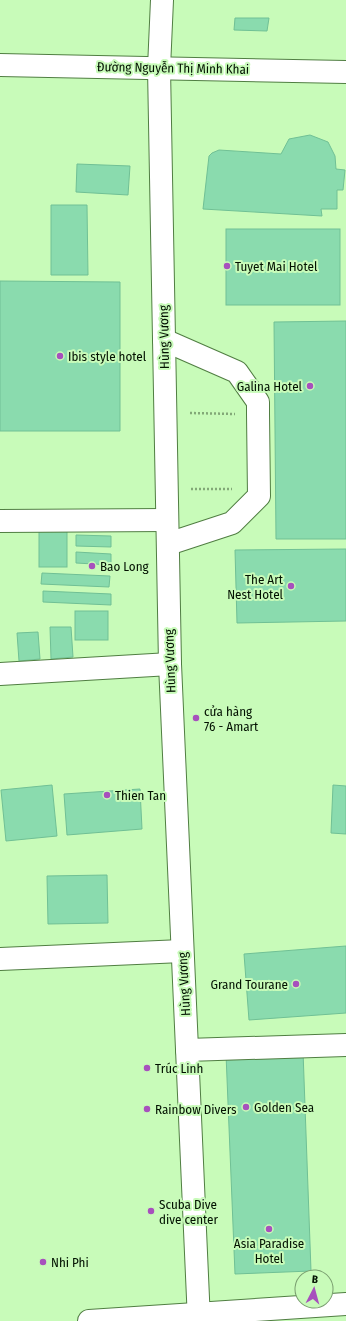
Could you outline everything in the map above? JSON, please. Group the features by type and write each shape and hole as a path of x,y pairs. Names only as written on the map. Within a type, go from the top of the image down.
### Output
{"street":[{"name":"Hùng Vương","path":"162,0 159,68 170,664 199,1318"},
{"name":"Đường Nguyễn Thị Minh Khai","path":"0,65 346,72"},
{"path":"164,340 237,372 258,402 259,496 232,523 168,544"},
{"path":"0,521 167,520"},
{"path":"0,674 170,664"},
{"path":"0,959 182,951"},
{"path":"187,1050 346,1045"},
{"path":"90,1321 199,1318 346,1304"}],"path":[{"path":"165,413 258,414"},
{"path":"167,490 259,488"}],"building":[{"path":"235,18 269,18 267,31 234,30"},
{"path":"310,135 328,142 335,156 336,169 345,170 343,190 337,190 337,209 321,209 322,216 203,209 209,156 212,153 219,150 281,154 289,139"},
{"path":"77,164 130,166 128,195 76,192"},
{"path":"51,205 87,205 88,275 51,275"},
{"path":"226,229 340,229 340,305 226,305"},
{"name":"Ibis style hotel","path":"0,281 120,282 120,431 0,431"},
{"name":"Galina Hotel","path":"346,321 346,539 276,539 274,322"},
{"path":"39,526 67,526 67,567 39,567"},
{"path":"76,535 111,536 111,547 76,546"},
{"name":"The Art Nest Hotel","path":"346,549 346,621 237,623 235,550"},
{"path":"76,552 111,554 111,565 76,563"},
{"path":"42,573 110,576 109,587 41,584"},
{"path":"43,591 111,594 111,605 43,602"},
{"path":"75,611 108,611 108,640 75,640"},
{"path":"50,627 71,627 73,657 51,659"},
{"path":"38,632 40,659 19,661 17,633"},
{"path":"52,785 57,836 6,841 1,790"},
{"path":"333,785 346,786 346,834 331,833"},
{"path":"140,789 142,829 67,835 64,794"},
{"path":"107,875 108,923 48,924 47,876"},
{"name":"Grand Tourane","path":"346,946 346,1013 249,1020 244,954"},
{"path":"303,1051 311,1269 294,1269 294,1272 235,1274 226,1054"}],"place":[{"name":"Tuyet Mai Hotel","path":"227,266"},
{"name":"Ibis style hotel","path":"60,356"},
{"name":"Galina Hotel","path":"310,386"},
{"name":"Bao Long","path":"92,566"},
{"name":"The Art Nest Hotel","path":"291,586"},
{"name":"cửa hàng 76 - Amart","path":"196,718"},
{"name":"Thien Tan","path":"107,795"},
{"name":"Grand Tourane","path":"296,984"},
{"name":"Trúc Linh","path":"147,1068"},
{"name":"Golden Sea","path":"246,1107"},
{"name":"Rainbow Divers","path":"147,1109"},
{"name":"Scuba Dive dive center","path":"151,1211"},
{"name":"Asia Paradise Hotel","path":"269,1229"},
{"name":"Nhi Phi","path":"43,1262"}]}
